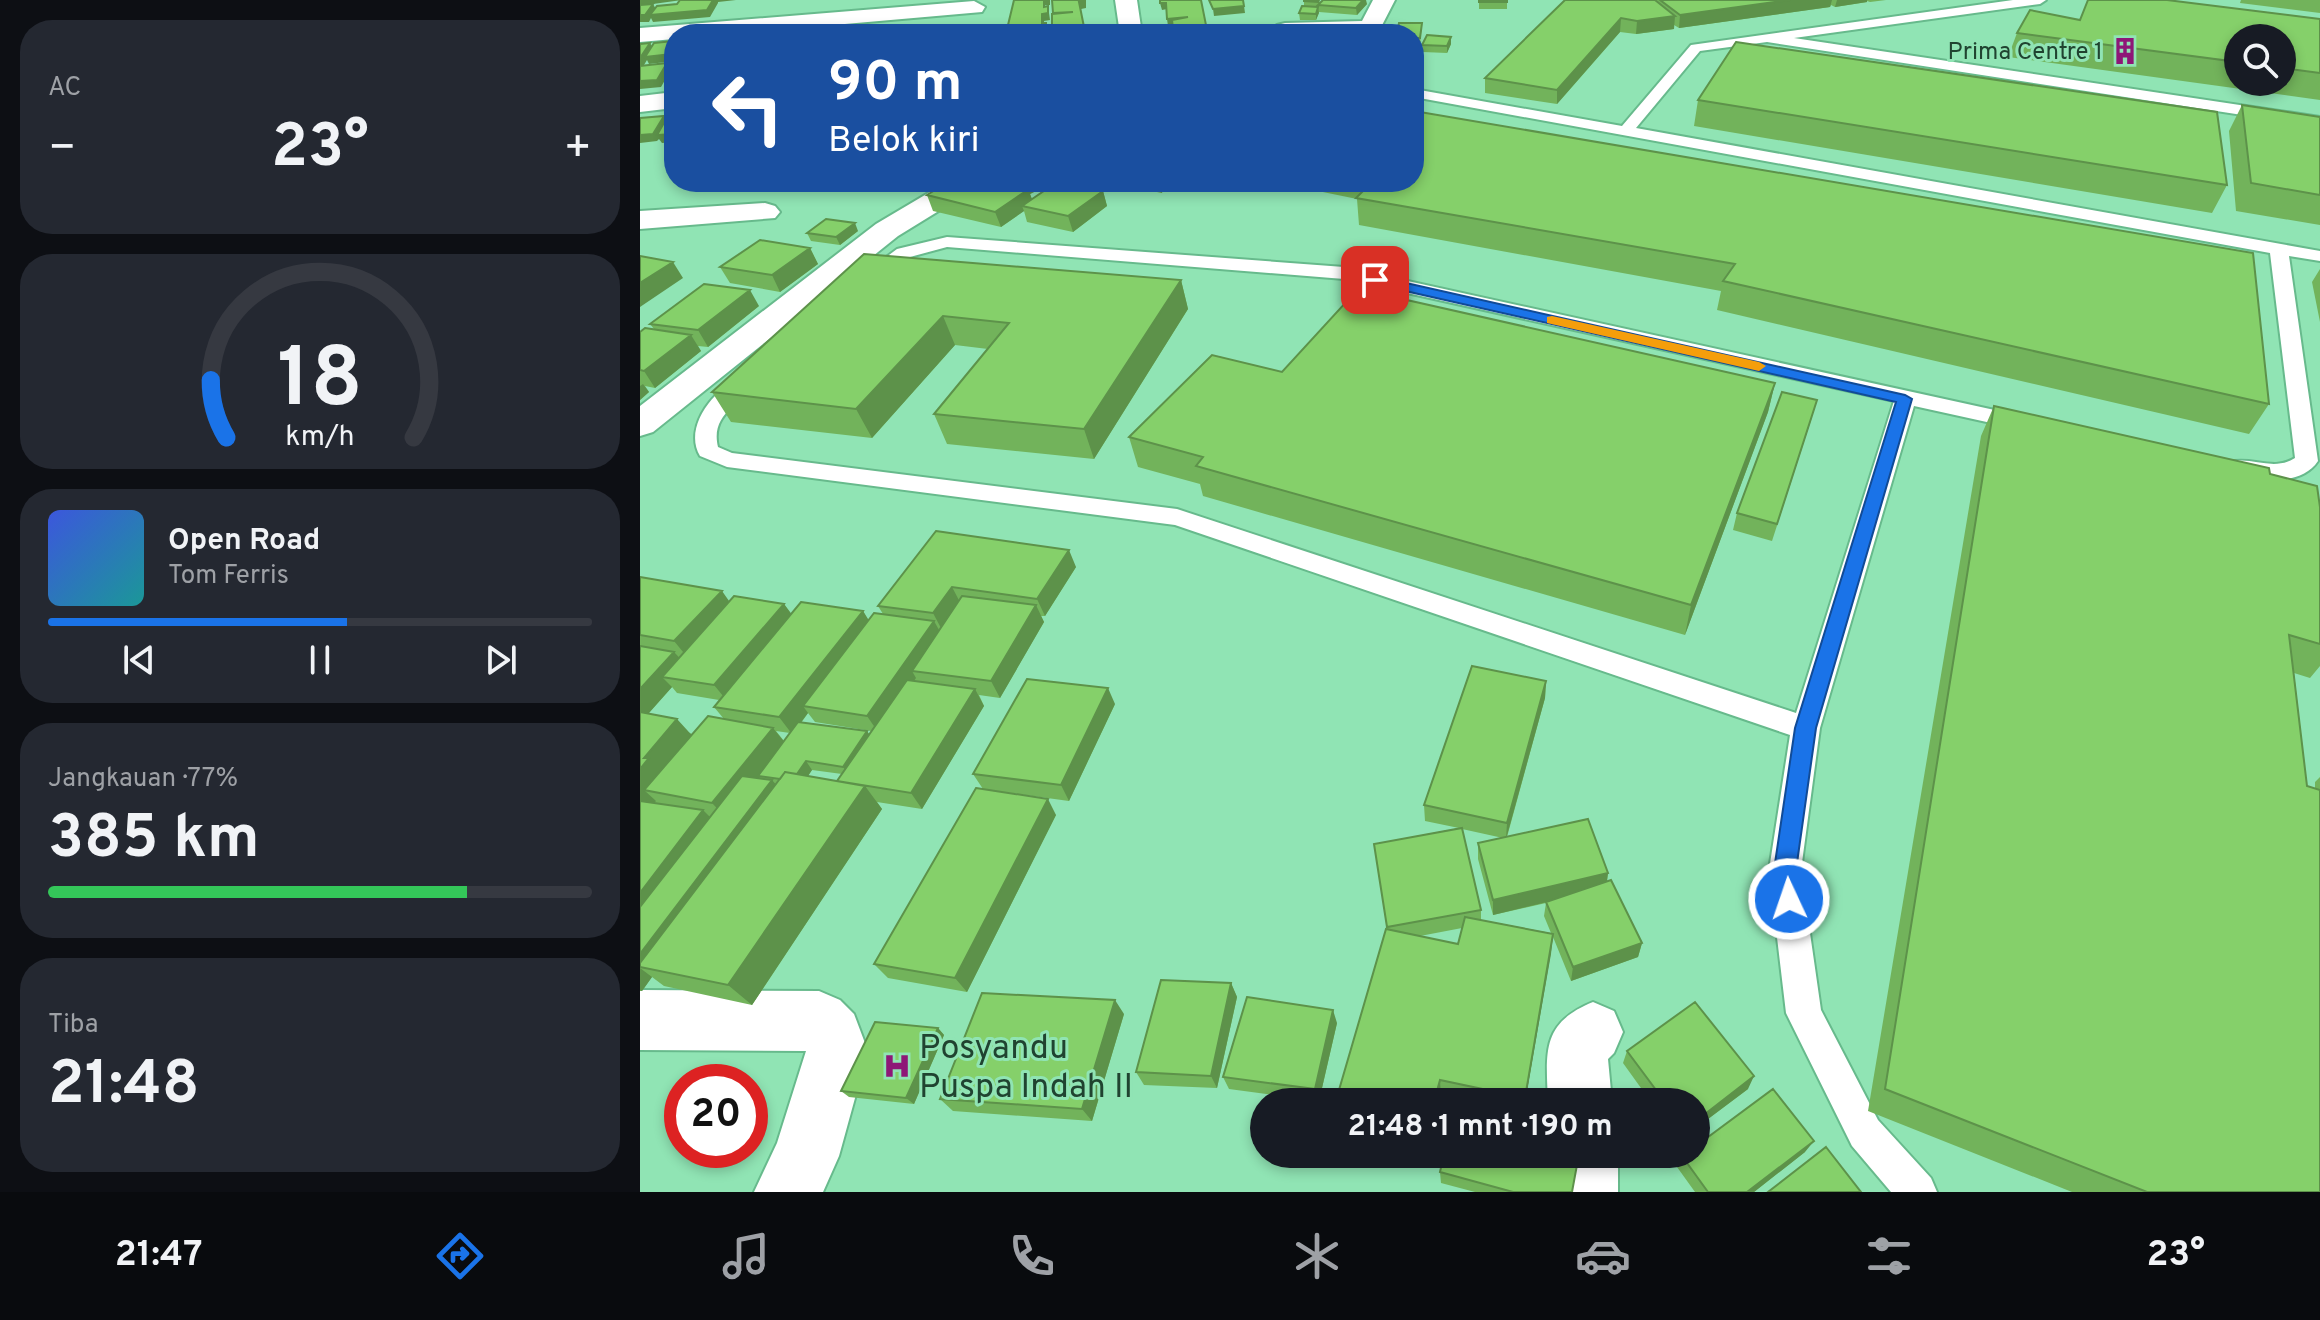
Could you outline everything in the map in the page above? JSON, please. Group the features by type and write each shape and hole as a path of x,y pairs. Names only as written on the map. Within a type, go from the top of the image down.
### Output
{"street":[{"path":"781,23 792,0"},
{"path":"1126,0 1130,24"},
{"path":"1372,24 1384,0"},
{"path":"769,24 974,3 970,24"},
{"path":"1281,24 1301,8"},
{"path":"640,35 664,33"},
{"path":"640,104 664,101"},
{"path":"640,424 887,230 955,192"},
{"path":"640,220 765,212"},
{"path":"640,1020 819,1021 833,1035 837,1051 824,1096 806,1156 787,1192"},
{"path":"1579,1088 1579,1044 1593,1032"},
{"path":"1585,1168 1585,1192"}],"lane":[{"path":"1626,131 1696,48 2040,0"},
{"path":"1766,38 2320,122"},
{"path":"1424,95 2320,256"},
{"path":"847,295 900,252 921,245 947,242 1344,273 2045,428"},
{"path":"2217,463 2264,473 2295,472 2307,461 2308,450 2279,249"},
{"path":"767,364 707,419 703,437 708,451 727,460 1177,517 1806,728"},
{"path":"1905,399 1806,728 1785,870 1804,1013 1865,1133 1917,1192"}],"building":[{"path":"680,0 713,0 707,10 650,15 657,6 677,4"},
{"path":"1014,0 1044,0 1044,7 1048,6 1048,13 1042,14 1042,23 1046,24 1008,24"},
{"path":"1052,0 1084,0 1079,2 1083,24 1052,24 1052,14 1073,12 1053,13"},
{"path":"1160,0 1201,0 1206,24 1172,24 1172,20 1188,17 1167,19 1166,3 1160,3"},
{"path":"1209,0 1243,0 1244,6 1213,9"},
{"path":"1323,0 1363,0 1356,8 1318,5"},
{"path":"1507,0 1507,2 1479,2"},
{"path":"1565,0 1655,0 1675,16 1637,21 1621,18 1557,90 1485,78"},
{"path":"1660,0 1790,0 1680,15"},
{"path":"2088,0 2167,0 2320,19 2320,73 2296,70 2296,24 2224,24 2224,60 2017,33 2030,10 2080,20"},
{"path":"653,4 645,15 640,15 640,5"},
{"path":"1302,6 1318,7 1316,14 1299,13"},
{"path":"1427,35 1451,37 1447,46 1424,45"},
{"path":"664,42 664,55 645,57 654,43"},
{"path":"1736,42 2217,112 2227,185 1698,100"},
{"path":"650,43 640,58 640,44"},
{"path":"664,63 657,80 640,81 640,66"},
{"path":"2242,105 2320,117 2320,195 2251,183"},
{"path":"1424,113 2253,253 2269,404 1723,281 1735,264 1356,198 1362,192 1424,192"},
{"path":"664,116 653,134 640,135 640,118"},
{"path":"664,123 664,135 657,135"},
{"path":"932,192 1025,192 995,212 927,195"},
{"path":"1042,192 1102,192 1068,216 1022,206"},
{"path":"826,219 855,223 836,237 807,233"},
{"path":"760,240 810,248 772,275 720,267"},
{"path":"864,254 1181,280 1084,429 934,414 1009,323 943,316 856,409 712,392"},
{"path":"640,256 673,262 640,283"},
{"path":"704,284 750,290 698,330 650,324"},
{"path":"1358,289 1775,383 1691,605 1196,466 1203,457 1129,437 1212,355 1282,372"},
{"path":"645,328 691,335 644,371 640,370 640,332"},
{"path":"1782,392 1817,400 1777,524 1737,513"},
{"path":"1994,406 2269,468 2270,474 2317,486 2320,507 2320,644 2289,635 2307,786 2320,790 2320,1192 2147,1192 1885,1089"},
{"path":"936,531 1069,550 1037,599 952,587 933,613 878,606"},
{"path":"640,577 722,591 674,641 640,635"},
{"path":"734,596 784,604 714,685 662,677"},
{"path":"962,596 1036,605 991,681 912,671"},
{"path":"801,602 863,611 779,717 714,707"},
{"path":"874,613 934,621 867,716 803,706"},
{"path":"640,646 674,652 640,689"},
{"path":"1472,666 1546,681 1507,823 1424,805"},
{"path":"1027,679 1108,688 1061,785 973,774"},
{"path":"907,680 975,689 911,793 837,781"},
{"path":"640,712 677,719 644,758 649,758 640,769"},
{"path":"708,716 773,728 712,803 644,790"},
{"path":"798,722 867,731 843,767 806,761 797,774 785,772 780,779 758,776"},
{"path":"785,772 865,786 728,985 640,967 640,963"},
{"path":"742,776 772,780 640,954 640,907"},
{"path":"976,788 1048,799 955,978 874,964"},
{"path":"640,801 703,810 640,893"},
{"path":"1588,819 1608,873 1493,900 1478,843"},
{"path":"1462,828 1481,910 1387,927 1374,844"},
{"path":"1611,880 1642,943 1573,967 1546,902"},
{"path":"1465,917 1553,934 1527,1088 1478,1088 1440,1080 1438,1088 1340,1088 1386,929 1458,944"},
{"path":"1161,980 1231,983 1211,1076 1136,1072"},
{"path":"982,993 1115,1000 1082,1109 940,1099"},
{"path":"1247,997 1333,1010 1315,1088 1223,1077"},
{"path":"1695,1002 1754,1076 1710,1110 1710,1088 1655,1088 1627,1051"},
{"name":"Posyandu Puspa Indah II","path":"875,1022 938,1028 906,1098 841,1091"},
{"path":"1773,1089 1814,1141 1747,1192 1708,1192 1691,1168 1710,1168 1710,1136"},
{"path":"1826,1147 1861,1192 1768,1192"},
{"path":"1441,1168 1576,1168 1572,1192 1513,1192 1440,1172"}],"slow traffic":[{"path":"1552,320 1759,366"}],"place":[{"name":"Prima Centre 1","path":"2125,51"},
{"name":"Posyandu Puspa Indah II","path":"897,1066"}],"route":[{"path":"1375,280 1905,399 1806,728 1785,870 1789,899"}]}
